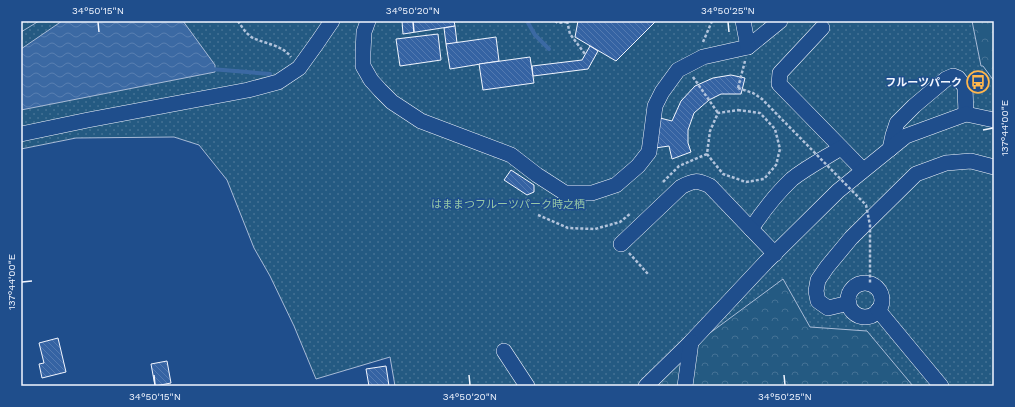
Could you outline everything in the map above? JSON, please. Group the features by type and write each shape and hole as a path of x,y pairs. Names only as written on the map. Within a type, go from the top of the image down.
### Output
{"street":[{"path":"21,134 248,90 278,82 299,68 318,44 332,21"},
{"path":"368,21 364,32 363,66 371,80 392,102 421,121 511,155 537,175 565,193 592,193 616,185 638,166 649,152 655,106 662,92 678,70 703,57 748,47 780,21"},
{"path":"743,21 748,47"},
{"path":"822,28 780,73 779,84 863,170"},
{"path":"890,149 892,134 897,123 914,106 946,79 953,76 958,78 965,87 966,114"},
{"path":"646,386 838,191 906,136 966,114 994,120"},
{"path":"751,229 774,197 792,179 841,148"},
{"path":"849,303 828,308 818,301 816,291 818,280 851,238 916,174 946,163 971,161 994,167"},
{"path":"621,244 681,186 692,181 701,182 710,186 775,254"},
{"path":"864,283 875,286 880,291 882,298 881,304 875,314 867,317 858,315 851,308 849,303 850,292 856,286 864,283"},
{"path":"878,310 941,386"},
{"path":"684,386 691,342"},
{"path":"504,351 527,386"}],"path":[{"path":"238,21 246,32 253,38 282,49 290,55 299,68"},
{"path":"555,21 558,23 568,21 570,34 585,54"},
{"path":"748,47 738,88 753,93 762,99 866,205 870,225 870,284"},
{"path":"738,110 760,113 775,129 780,149 776,165 764,179 746,182 724,174 707,154 710,131 718,113 738,110"},
{"path":"660,186 679,166 707,154"},
{"path":"538,215 568,228 595,229 620,222 635,210"}],"green space":[{"name":"はままつフルーツパーク時之栖","path":"21,21 994,21 994,386 395,386 390,357 316,379 294,326 270,276 254,248 227,180 199,145 174,137 76,138 21,149"},
{"path":"21,21 39,21 21,32"},
{"path":"972,21 994,21 994,81 983,66 981,66"},
{"path":"783,279 810,327 867,331 913,386 645,386 672,361"}],"water":[{"path":"62,21 183,21 215,65 215,72 21,110 21,49"}],"building":[{"path":"402,21 454,21 455,26 403,34"},
{"path":"578,21 655,22 616,61 575,37"},
{"path":"455,26 457,43 446,44 444,28"},
{"path":"438,34 441,60 400,66 396,39"},
{"path":"496,37 499,61 450,69 446,44"},
{"path":"590,46 598,51 588,69 533,76 532,66 582,60"},
{"path":"530,57 534,83 483,90 479,64"},
{"path":"731,75 745,78 741,94 721,94 709,100 694,113 688,130 688,143 691,152 672,159 669,146 655,148 656,117 672,121 681,101 695,86 713,78"},
{"path":"511,170 534,185 534,192 527,195 504,180"},
{"path":"58,338 66,372 42,378 39,364 44,363 39,343"},
{"path":"167,361 171,383 155,386 151,364"},
{"path":"386,366 389,386 369,386 366,369"}],"waterway":[{"path":"527,21 535,35 549,49"},
{"path":"211,69 270,74"}],"place":[{"name":"フルーツパーク","path":"978,82"}]}
